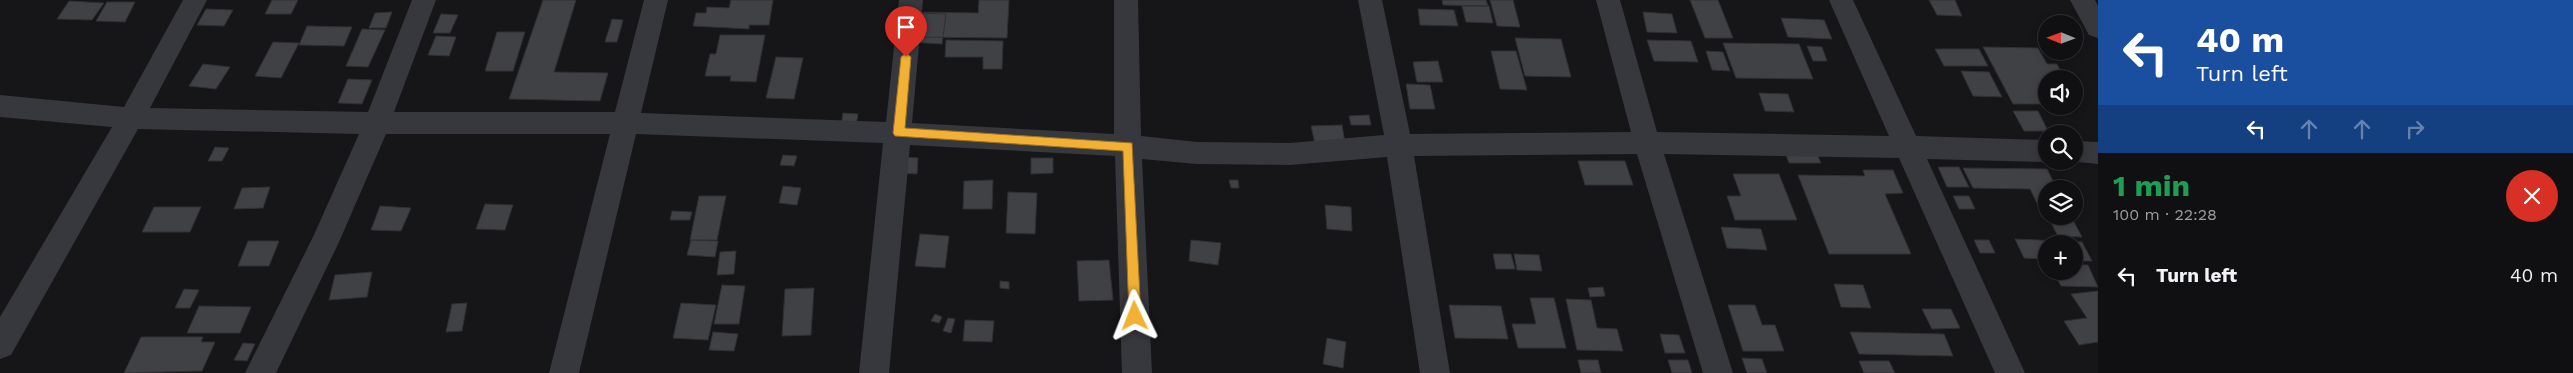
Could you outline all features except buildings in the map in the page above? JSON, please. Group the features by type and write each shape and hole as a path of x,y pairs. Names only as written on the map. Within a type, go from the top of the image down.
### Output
{"street":[{"path":"0,345 131,118 195,0"},
{"path":"260,373 325,242 377,123 424,0"},
{"path":"564,373 656,0"},
{"path":"874,373 911,0"},
{"path":"1126,0 1128,146 1137,373"},
{"path":"1370,0 1399,144 1435,373"},
{"path":"1608,0 1647,143 1718,373"},
{"path":"1841,0 2010,373"},
{"path":"2082,0 2098,28"},
{"path":"0,106 131,118 377,123 625,123 899,133 1128,146 1196,153 1290,154 1399,144 1647,143 1906,147 2038,152"},
{"path":"2083,152 2098,153"}],"route":[{"path":"906,57 899,133 1128,146 1135,316"}]}
